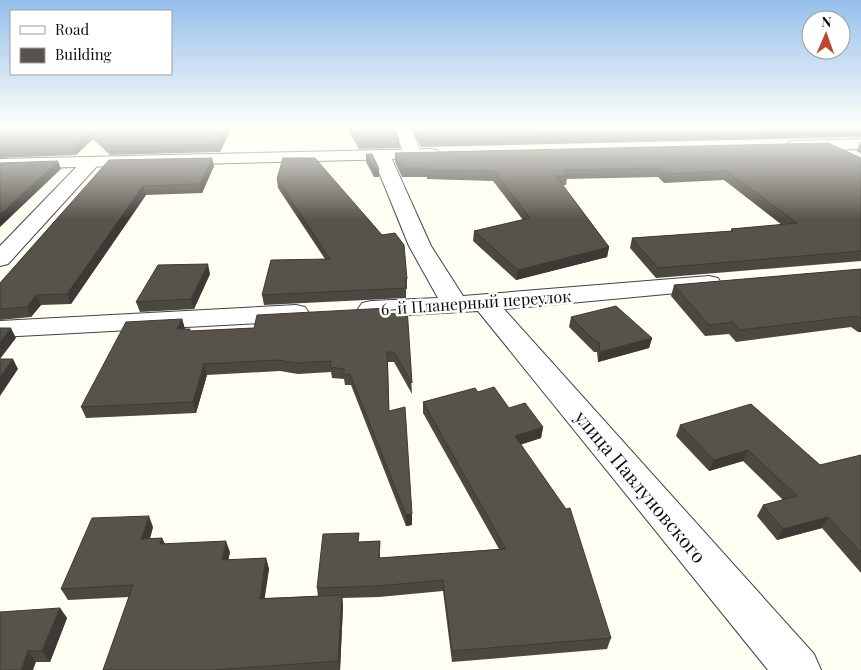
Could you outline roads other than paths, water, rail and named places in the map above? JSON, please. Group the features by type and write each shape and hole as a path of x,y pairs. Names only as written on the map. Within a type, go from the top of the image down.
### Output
{"street":[{"path":"0,164 246,158"},
{"name":"улица Павлуновского","path":"382,158 420,246 798,670"},
{"path":"0,259 91,162"},
{"name":"6-й Планерный переулок","path":"346,310 470,304 732,282"},
{"path":"0,329 317,312"}]}
